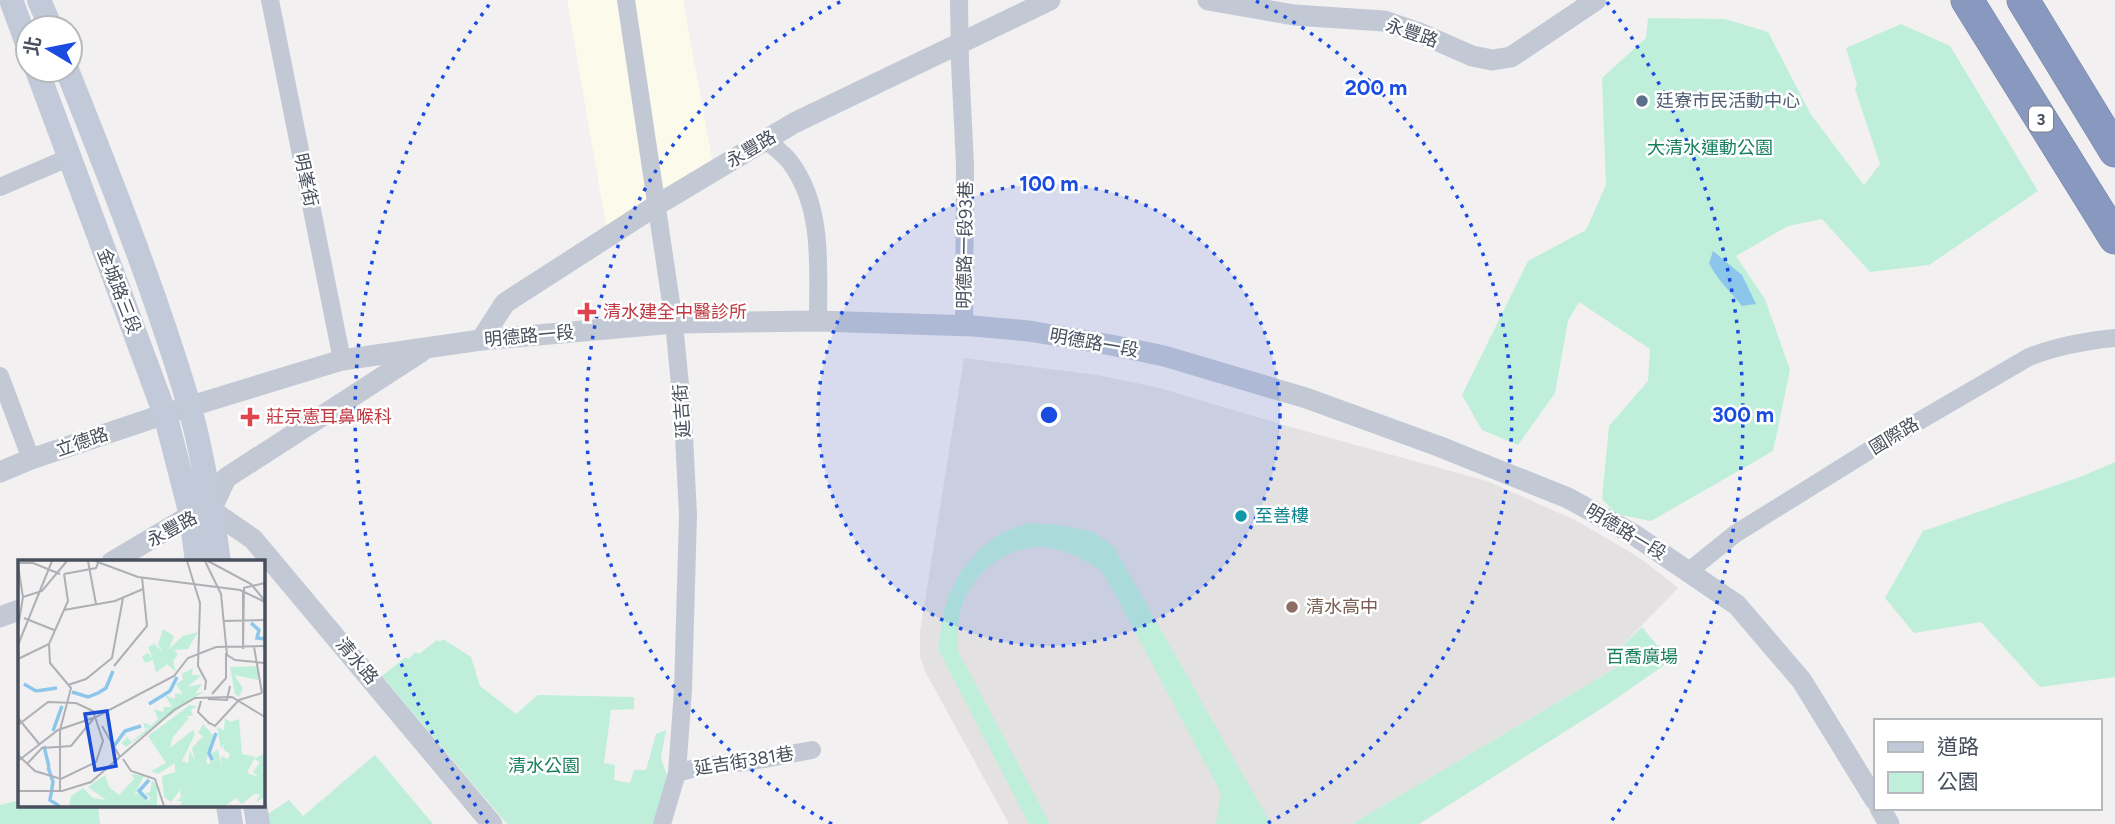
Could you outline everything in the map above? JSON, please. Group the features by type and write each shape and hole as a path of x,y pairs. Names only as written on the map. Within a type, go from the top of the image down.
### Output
{"highway":[{"name":"3","path":"1967,0 2115,238"},
{"path":"2023,0 2115,150"}],"main road":[{"name":"金城路三段","path":"42,84 201,512"},
{"name":"金城路三段","path":"73,84 123,210 189,407 201,512"},
{"path":"197,560 201,512"},
{"path":"201,512 218,560"},
{"path":"229,806 231,824"},
{"path":"255,806 258,824"}],"street":[{"name":"明峯街","path":"270,0 342,360"},
{"name":"延吉街","path":"626,0 674,323 683,416 688,515 683,690 677,773 662,824"},
{"name":"明德路一段93巷","path":"959,0 965,165 964,325"},
{"name":"永豐路","path":"481,340 505,303 657,205 794,123 1050,0"},
{"name":"永豐路","path":"1208,0 1294,15 1384,22 1422,34 1472,56 1492,60 1511,57 1596,0"},
{"path":"766,140 790,161 811,204 818,257 818,321"},
{"path":"0,187 68,158"},
{"name":"明德路一段","path":"165,414 342,360 481,340 674,323 818,321 964,325 1029,331 1164,356 1306,398 1438,446 1568,498 1633,534 1737,605 1802,681 1874,798"},
{"name":"國際路","path":"1689,571 1735,534 1878,445 2029,357 2081,341 2115,338"},
{"name":"永豐路","path":"116,560 201,512 226,478 429,346"},
{"path":"0,376 31,459"},
{"name":"立德路","path":"0,472 165,414"},
{"name":"清水路","path":"201,512 253,539 492,824"},
{"path":"0,617 18,610"},
{"name":"延吉街381巷","path":"677,773 702,766 747,762 812,750"}],"shaded area":[{"path":"567,0 683,0 714,169 607,232"},
{"name":"清水高中","path":"964,358 1097,375 1156,387 1487,481 1577,521 1640,558 1678,588 1618,650 1624,663 1352,824 1009,824 926,673 920,657 920,632"}],"green space":[{"name":"大清水運動公園","path":"1648,18 1725,19 1768,32 1810,113 1864,185 1880,164 1855,89 1857,85 1846,48 1901,24 1950,46 2038,191 1929,265 1870,272 1822,219 1788,226 1736,256 1765,299 1790,370 1773,451 1651,521 1616,514 1602,499 1609,426 1648,381 1650,349 1579,302 1568,321 1555,393 1518,445 1482,430 1462,395 1528,261 1586,230 1606,185 1602,78 1646,38"},
{"path":"2115,462 2115,677 2040,687 1981,622 1914,633 1885,598 1923,531 2080,477"},
{"path":"1028,523 1059,525 1094,532 1114,547 1271,824 1216,824 1221,793 1103,572 1072,555 1056,549 1038,547 1013,552 981,574 972,585 961,608 958,630 958,651 1050,824 1029,824 938,649 949,594 962,570 983,546 1002,533"},
{"name":"百喬廣場","path":"1642,627 1670,661 1607,705 1419,824 1352,824 1624,663 1618,650"},
{"name":"清水公園","path":"443,639 471,657 480,686 516,714 538,695 634,697 634,709 611,710 604,763 615,765 614,780 630,783 634,770 646,770 656,734 666,730 661,758 667,776 653,824 507,824 382,676 406,657 408,659 416,652 419,654 437,640 440,642"},
{"path":"375,755 433,824 268,824 268,814 289,800 303,816"},
{"path":"18,800 18,806 98,806 100,824 0,824 0,805"}],"water":[{"path":"1713,251 1742,275 1756,304 1742,306 1720,280 1709,263"}],"place":[{"name":"廷寮市民活動中心","path":"1642,101"},
{"name":"清水建全中醫診所","path":"587,312"},
{"name":"莊京憲耳鼻喉科","path":"250,417"},
{"name":"至善樓","path":"1241,516"},
{"name":"清水高中","path":"1292,607"}]}
